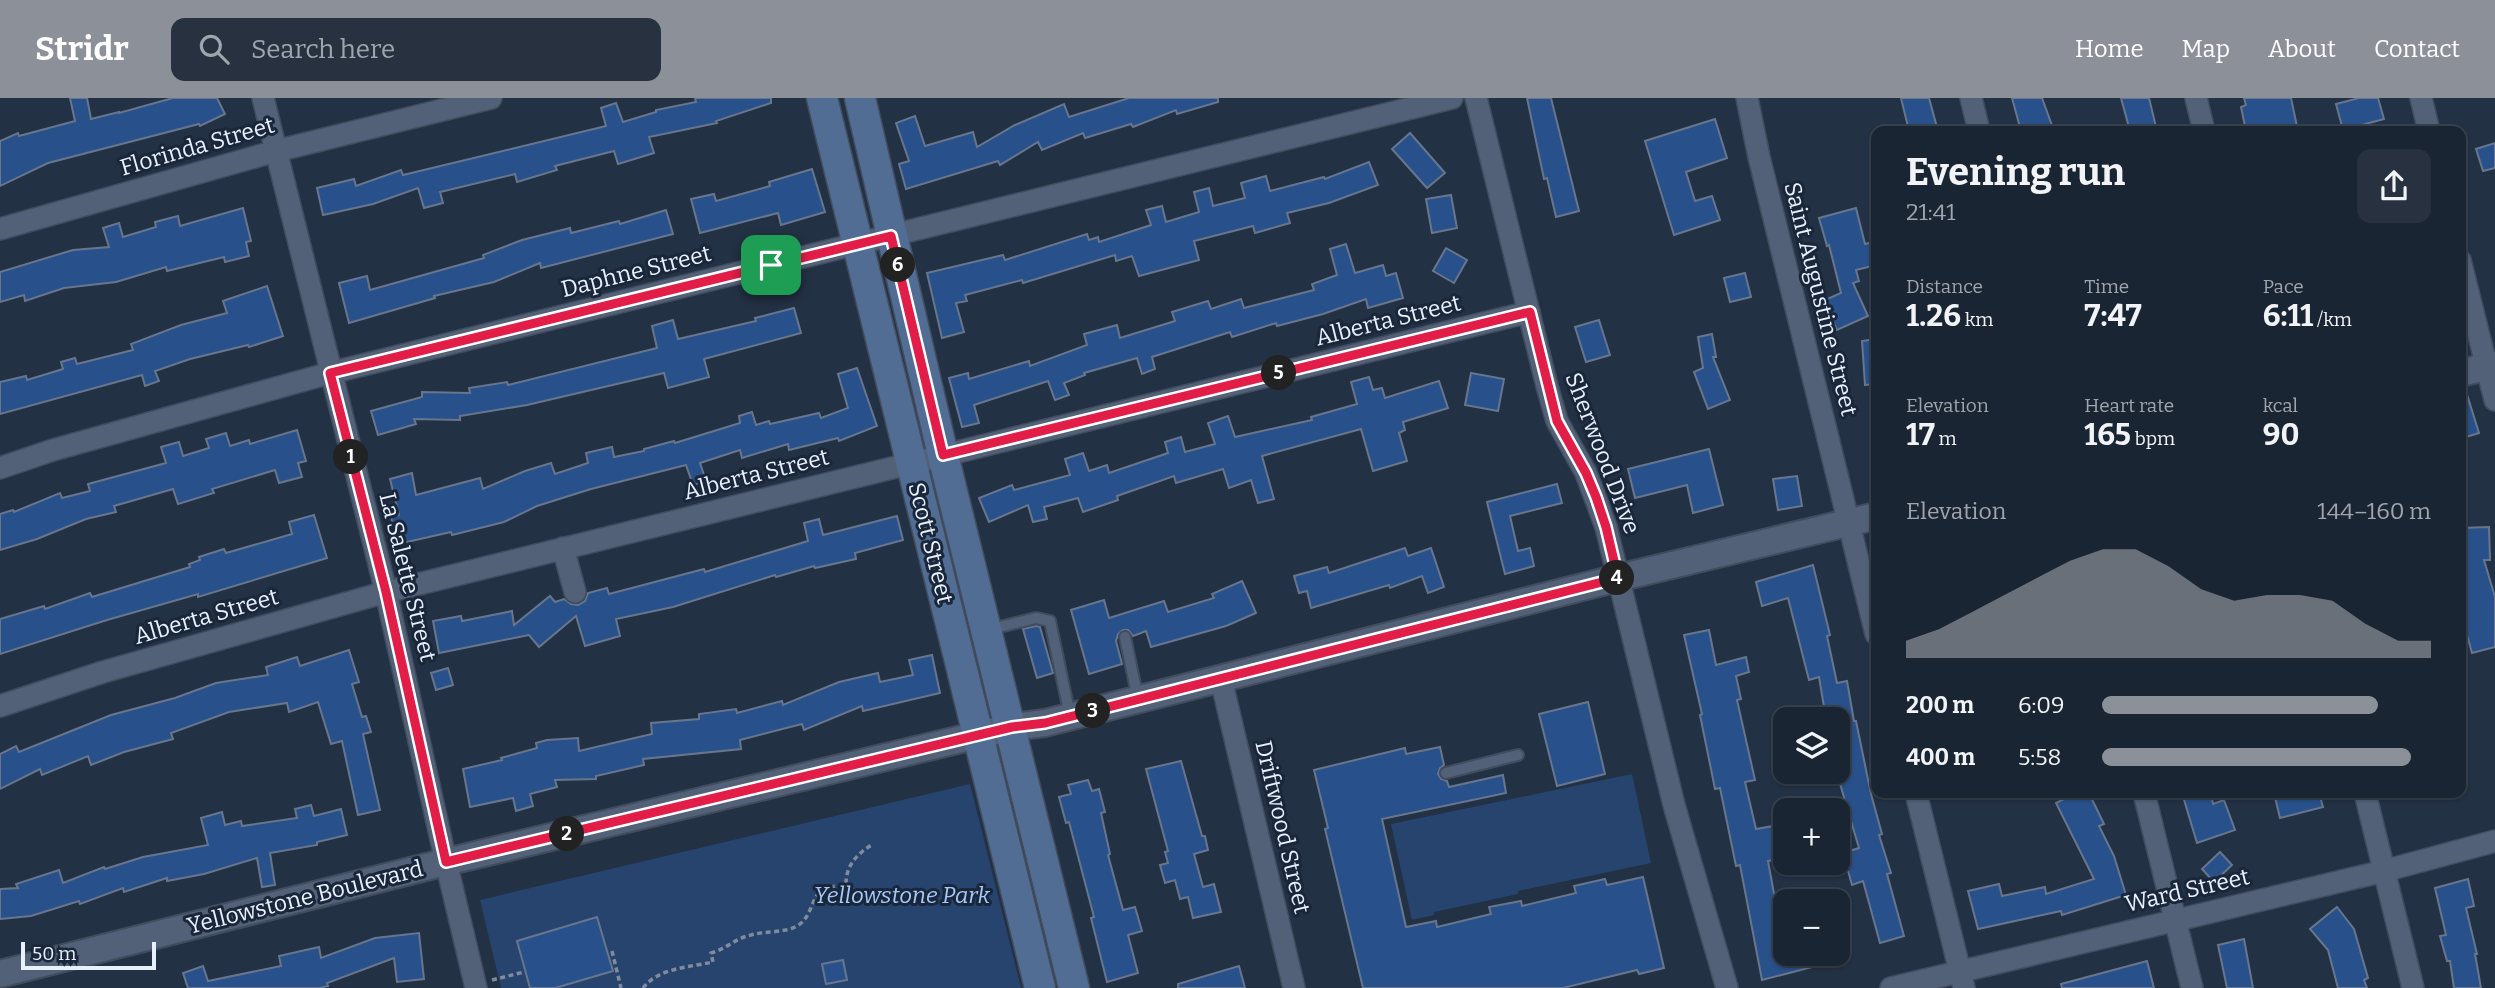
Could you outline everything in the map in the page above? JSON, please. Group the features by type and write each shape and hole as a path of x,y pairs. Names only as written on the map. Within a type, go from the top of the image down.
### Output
{"main road":[{"name":"Scott Street","path":"822,98 1040,988"},
{"name":"Scott Street","path":"860,98 943,455 1074,988"}],"street":[{"name":"La Salette Street","path":"263,98 386,592 475,986"},
{"name":"Florinda Street","path":"0,229 276,151 491,98"},
{"name":"Daphne Street","path":"0,468 53,450 330,373 1452,98"},
{"name":"Sherwood Drive","path":"1476,98 1557,421 1581,463 1606,527 1674,805 1727,988"},
{"name":"Saint Augustine Street","path":"1747,98 1871,614"},
{"path":"1971,98 1978,126"},
{"path":"2196,98 2203,126"},
{"path":"2421,98 2428,126"},
{"path":"2466,281 2491,366 2495,400"},
{"name":"Alberta Street","path":"0,706 103,672 386,592 1530,312"},
{"path":"2466,372 2491,366"},
{"name":"Yellowstone Boulevard","path":"0,974 446,862 1012,727 1070,716 1871,517"},
{"path":"563,548 575,592"},
{"name":"Driftwood Street","path":"1221,679 1294,988"},
{"path":"1917,798 1962,979"},
{"path":"2145,798 2192,988"},
{"path":"2366,798 2413,988"},
{"name":"Ward Street","path":"1891,988 1962,979 2176,919 2384,871 2495,841"}],"lane":[{"path":"987,630 1036,618 1050,621 1070,716"},
{"path":"1125,637 1138,699"},
{"path":"1446,773 1518,755"}],"path":[{"path":"643,988 665,972 713,962 712,953 725,950 750,935 796,927 810,914 815,898 823,889 846,884 846,875 855,856 873,844"},
{"path":"612,951 621,988"},
{"path":"475,986 524,972"}],"green space":[{"path":"1632,774 1651,863 1518,891 1518,894 1434,912 1434,915 1412,920 1391,824"},
{"name":"Yellowstone Park","path":"970,784 1021,988 501,988 480,900"}],"building":[{"path":"70,98 87,98 91,119 173,98 217,98 225,114 200,126 199,124 48,163 0,186 0,141 18,133 19,136 75,121"},
{"path":"695,98 771,98 771,103 716,121 717,123 649,137 654,153 618,164 614,151 555,166 557,170 517,182 515,174 440,192 443,203 424,208 418,188 373,204 323,215 317,188 354,179 356,186 401,170 403,175 606,126 601,108 616,103 623,122 656,110 696,102"},
{"path":"1129,98 1218,98 1218,102 1177,114 1176,110 1133,127 1131,124 1085,138 1083,133 1042,150 1038,142 1000,165 998,161 906,189 899,164 909,161 896,123 915,116 925,146 973,132 977,147 1015,125 1064,104 1069,117"},
{"path":"1527,98 1551,98 1579,211 1556,217 1547,178 1544,179"},
{"path":"1901,98 1929,98 1937,126 1908,126"},
{"path":"2012,98 2042,98 2052,126 2020,126"},
{"path":"2121,98 2149,98 2156,126 2129,126"},
{"path":"2244,98 2291,98 2297,126 2245,126 2241,107 2246,105"},
{"path":"2359,98 2378,98 2384,119 2358,126 2342,126 2336,104"},
{"path":"1715,119 1727,158 1686,172 1695,201 1712,196 1720,220 1674,235 1645,141"},
{"path":"1410,133 1445,173 1427,188 1392,149"},
{"path":"2495,143 2495,168 2483,171 2476,149"},
{"path":"1369,162 1378,185 1329,203 1287,213 1290,223 1255,233 1253,226 1194,241 1199,260 1139,276 1132,256 1116,261 1115,255 1023,283 1022,280 965,295 967,301 956,303 964,332 942,338 927,273 1003,255 1005,260 1087,234 1089,240 1098,237 1099,242 1151,225 1146,210 1162,206 1166,222 1199,212 1194,192 1209,188 1213,206 1245,198 1241,183 1266,176 1270,191 1324,177 1325,179"},
{"path":"812,169 825,212 781,225 778,213 700,233 691,199 714,194 716,201 770,186 769,182"},
{"path":"1451,195 1457,228 1432,233 1426,199"},
{"path":"243,208 251,241 246,242 249,256 225,262 224,257 167,271 166,267 116,282 64,288 25,301 24,295 0,302 0,272 73,250 109,247 103,228 119,223 123,237 156,227 155,222 178,216 180,226"},
{"path":"1856,208 1865,244 1871,242 1871,266 1856,270 1859,281 1853,283 1868,316 1837,330 1823,301 1841,293 1819,218"},
{"path":"666,210 673,234 541,268 540,263 494,282 434,296 435,298 349,323 339,283 367,276 370,290 484,258 483,255 522,240 570,228 571,233 619,221 620,224"},
{"path":"1346,244 1355,273 1383,265 1386,276 1396,273 1403,298 1368,308 1366,299 1323,314 1277,326 1276,323 1232,337 1230,332 1152,357 1155,369 1142,374 1137,358 1084,373 1085,375 1064,383 1069,395 1055,400 1048,381 974,405 979,423 962,427 949,378 968,373 969,379 1029,361 1030,366 1087,345 1084,334 1117,325 1120,338 1175,321 1172,312 1208,301 1211,309 1241,299 1244,308 1314,290 1312,284 1337,275 1330,249"},
{"path":"1446,248 1467,260 1454,283 1433,271"},
{"path":"1745,273 1751,297 1730,302 1724,278"},
{"path":"267,286 283,336 249,347 248,345 190,359 155,371 159,381 145,386 142,375 0,414 0,382 26,376 27,380 63,369 61,362 75,358 77,364 133,350 131,344 181,325 227,313 223,301"},
{"path":"794,308 801,333 704,359 709,377 668,388 664,373 527,405 460,416 460,420 414,419 416,424 378,435 371,411 422,397 422,392 470,393 469,388 507,382 508,385 657,348 652,326 673,320 678,339 756,321 755,318"},
{"path":"1599,320 1610,355 1586,362 1575,327"},
{"path":"1712,334 1716,357 1713,357 1730,400 1708,409 1694,372 1703,368 1698,337"},
{"path":"1871,340 1871,384 1865,385 1862,341"},
{"path":"857,368 877,426 839,441 838,438 789,450 788,444 742,458 740,450 700,463 706,481 693,485 686,465 591,489 537,506 504,522 452,535 451,532 398,544 391,517 399,515 390,479 412,473 416,495 480,478 483,489 551,463 555,474 588,463 586,453 612,447 614,457 674,441 675,443 740,423 739,416 752,412 756,425 819,413 821,418 848,408 838,374"},
{"path":"1471,373 1504,379 1498,411 1465,405"},
{"path":"1369,377 1373,390 1382,388 1385,398 1439,381 1448,408 1403,422 1405,430 1399,433 1407,461 1373,471 1361,429 1262,456 1274,499 1258,503 1251,480 1229,488 1223,469 1176,483 1174,476 1117,496 1118,500 1083,512 1078,498 1044,507 1047,519 1033,522 1028,505 989,522 979,498 1012,485 1014,490 1070,475 1065,459 1083,453 1089,471 1107,465 1109,473 1168,453 1165,442 1181,437 1185,452 1215,444 1208,423 1228,416 1235,437 1312,420 1311,417 1357,404 1351,382"},
{"path":"2466,391 2479,433 2466,437"},
{"path":"297,430 306,461 298,463 302,477 279,483 275,470 212,489 214,493 178,504 173,489 114,506 116,512 86,519 37,539 0,550 0,514 13,510 14,512 60,493 62,498 90,491 88,484 166,463 161,447 179,442 183,456 209,448 206,439 226,433 230,446 249,440 250,444"},
{"path":"1709,449 1723,505 1693,513 1687,485 1635,498 1628,469"},
{"path":"1797,476 1802,506 1778,510 1773,479"},
{"path":"1557,484 1562,503 1510,516 1518,551 1530,548 1534,566 1505,574 1487,502"},
{"path":"314,515 327,558 198,597 198,594 107,620 0,654 0,619 44,606 45,609 90,593 92,597 190,567 189,564 200,560 199,557 224,549 226,553 292,534 289,522"},
{"path":"897,516 903,540 855,553 856,559 815,568 814,566 776,577 775,575 673,607 616,619 620,636 585,646 576,616 539,647 529,635 439,653 433,621 461,616 462,621 512,611 514,625 550,596 555,602 564,599 578,605 585,601 588,593 607,588 609,594 704,569 705,572 808,541 804,523 819,519 823,535"},
{"path":"2489,527 2490,560 2484,560 2495,597 2495,647 2472,653 2466,631 2466,528"},
{"path":"1405,548 1408,556 1431,548 1444,587 1428,593 1422,576 1390,588 1389,585 1311,608 1307,591 1299,593 1294,576 1327,567 1329,573"},
{"path":"1813,565 1830,635 1827,636 1837,683 1847,681 1871,798 1882,834 1879,835 1891,873 1887,874 1904,936 1880,943 1863,881 1852,885 1849,875 1850,851 1859,848 1850,818 1850,798 1844,798 1840,784 1850,784 1850,707 1824,707 1819,677 1809,680 1788,598 1762,606 1756,582"},
{"path":"1242,581 1256,613 1226,626 1151,647 1146,631 1133,636 1128,630 1123,630 1116,641 1122,664 1089,674 1071,610 1104,600 1109,618 1164,601 1168,612 1214,598 1212,594"},
{"path":"1040,627 1053,673 1037,678 1023,629"},
{"path":"1709,630 1716,665 1746,657 1749,672 1736,676 1741,699 1737,700 1755,780 1745,782 1756,829 1773,826 1773,860 1768,861 1773,889 1773,966 1816,966 1762,980 1740,865 1736,866 1720,788 1715,789 1684,635"},
{"path":"349,650 359,682 352,684 362,717 366,716 371,732 363,734 380,810 358,815 342,741 331,744 318,702 289,712 287,703 229,712 171,733 173,739 124,752 91,765 88,756 42,775 40,769 0,789 0,754 16,746 19,752 111,715 175,698 216,683 268,675 266,667 297,657 300,666"},
{"path":"932,655 940,693 863,711 862,706 804,730 802,724 740,740 741,749 643,759 644,765 596,776 596,779 555,780 557,787 530,794 533,806 516,811 513,798 470,807 463,769 537,748 536,743 578,738 579,751 652,734 651,723 699,719 699,714 736,709 737,713 782,701 783,705 839,682 878,673 880,682 913,675 909,660"},
{"path":"448,668 453,685 436,690 431,673"},
{"path":"1588,702 1605,774 1557,786 1539,714"},
{"path":"1440,747 1444,765 1438,774 1441,779 1447,781 1449,787 1503,775 1506,793 1382,819 1406,927 1436,921 1437,927 1491,914 1489,907 1521,901 1522,906 1576,893 1574,886 1605,879 1607,885 1643,877 1664,968 1639,974 1637,970 1563,988 1363,988 1325,829 1328,828 1314,770 1405,748 1406,754"},
{"path":"1181,761 1208,850 1194,854 1203,887 1214,884 1221,912 1193,918 1188,897 1180,899 1175,880 1165,883 1160,865 1168,863 1165,852 1168,851 1146,769"},
{"path":"1088,780 1092,791 1099,789 1105,812 1101,813 1110,854 1108,855 1123,910 1135,907 1142,931 1128,935 1138,973 1107,982 1091,918 1094,917 1069,822 1066,823 1059,797 1071,794 1068,785"},
{"path":"2066,798 2091,798 2104,824 2099,826 2114,856 2126,895 2062,915 2061,911 1978,929 1968,891 1999,884 2002,896 2045,887 2046,894 2094,879 2056,803"},
{"path":"2184,798 2212,798 2213,804 2224,800 2235,830 2197,843"},
{"path":"2275,798 2320,798 2323,807 2280,818"},
{"path":"311,805 314,816 341,809 347,835 317,842 317,845 270,853 275,885 262,887 257,858 204,874 167,881 167,878 124,892 123,888 80,904 79,901 31,916 0,919 0,889 18,888 16,884 59,870 63,883 104,867 105,869 143,857 208,845 201,818 222,812 225,825 241,821 242,826 297,818 295,809"},
{"path":"2220,852 2232,865 2214,882 2202,869"},
{"path":"2468,879 2474,906 2466,908 2477,954 2481,988 2454,988 2450,961 2447,961 2440,936 2446,935 2435,888"},
{"path":"2337,907 2354,929 2368,978 2364,980 2367,988 2338,988 2328,950 2310,929"},
{"path":"597,917 613,971 555,988 530,988 517,941"},
{"path":"419,933 424,979 397,982 394,958 320,988 188,988 183,973 203,966 208,981 281,966 279,956 319,947 321,958 375,938"},
{"path":"2244,939 2253,988 2227,988 2218,945"},
{"path":"843,960 847,980 826,984 822,964"},
{"path":"2147,961 2154,988 2062,988 2061,984"},
{"path":"1239,966 1245,988 1178,988 1178,984"}],"route":[{"path":"891,236 943,455 1530,312 1557,421 1576,452 1596,497 1618,578 1045,723 1012,727 446,862 386,592 330,373 771,265 891,236"}]}
